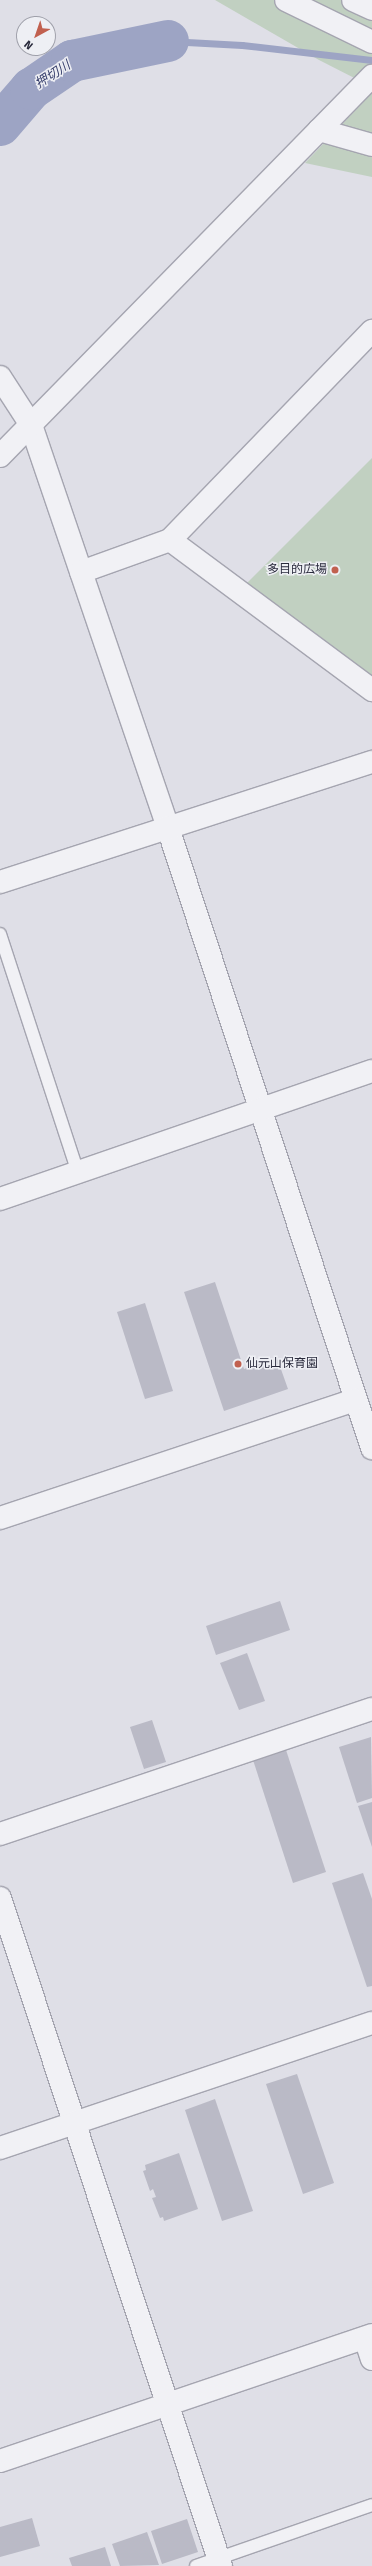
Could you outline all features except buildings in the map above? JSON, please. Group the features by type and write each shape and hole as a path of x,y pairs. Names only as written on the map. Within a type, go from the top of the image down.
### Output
{"street":[{"path":"286,0 372,42"},
{"path":"353,0 372,9"},
{"path":"0,456 372,76"},
{"path":"319,130 372,145"},
{"path":"81,572 170,540 372,331"},
{"path":"0,378 31,425 168,828 260,1108 364,1397 372,1448"},
{"path":"170,540 372,690"},
{"path":"0,882 372,762"},
{"path":"0,1199 372,1070"},
{"path":"0,1518 364,1397"},
{"path":"0,1834 372,1709"},
{"path":"0,1898 219,2562"},
{"path":"0,2148 372,2023"},
{"path":"0,2461 168,2406 368,2336 372,2359"}],"lane":[{"path":"0,934 78,1172"},
{"path":"196,2566 219,2562 372,2504"}],"green space":[{"path":"215,0 372,0 372,87 319,60"},
{"path":"372,93 372,177 305,163"},
{"path":"372,458 372,681 246,584"}],"waterway":[{"path":"168,41 242,45 372,60"},
{"name":"押切川","path":"0,125 31,89 72,61 168,41"}],"place":[{"name":"多目的広場","path":"335,570"},
{"name":"仙元山保育園","path":"238,1364"}]}
